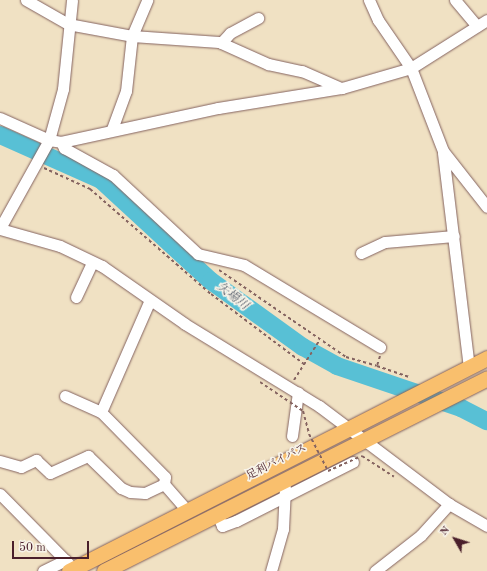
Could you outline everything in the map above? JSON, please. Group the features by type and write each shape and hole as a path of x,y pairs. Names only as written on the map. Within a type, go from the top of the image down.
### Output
{"highway":[{"name":"足利バイパス","path":"70,567 187,510 487,358"},
{"name":"足利バイパス","path":"104,571 217,514 285,488 366,440 487,378"}],"street":[{"path":"26,0 68,24 132,36 221,43 268,64 302,71 342,88"},
{"path":"72,0 68,24 63,89 48,143 0,228 60,246 92,262 298,392 366,440 449,504 487,526"},
{"path":"112,129 126,90 132,36 147,0"},
{"path":"369,0 378,20 411,68 443,151 469,367"},
{"path":"455,0 477,26"},
{"path":"221,43 230,33 258,18"},
{"path":"0,118 48,143 61,142 112,129 342,88 411,68 487,20"},
{"path":"61,142 64,148 113,175 202,256 244,265 380,348"},
{"path":"443,151 487,207"},
{"path":"361,253 385,242 454,236"},
{"path":"76,297 92,262"},
{"path":"101,412 150,300"},
{"path":"292,436 298,392"},
{"path":"65,396 101,412 165,477 164,484 187,510"},
{"path":"0,461 22,467 36,460 50,473 88,456 121,488 130,492 145,494 164,484"},
{"path":"271,571 283,529 285,488 353,462"},
{"path":"0,494 70,567"},
{"path":"375,571 421,535 449,504"},
{"path":"43,571 70,567"}],"path":[{"path":"35,165 90,189 183,271 304,363"},
{"path":"202,256 253,296 318,341 346,357 409,377"},
{"path":"293,382 318,341"},
{"path":"377,366 380,348"},
{"path":"260,382 303,411 309,434 328,470 362,456 394,477"}],"waterway":[{"name":"矢場川","path":"0,135 101,180 211,281 303,347 337,366 461,408 487,421"}]}
